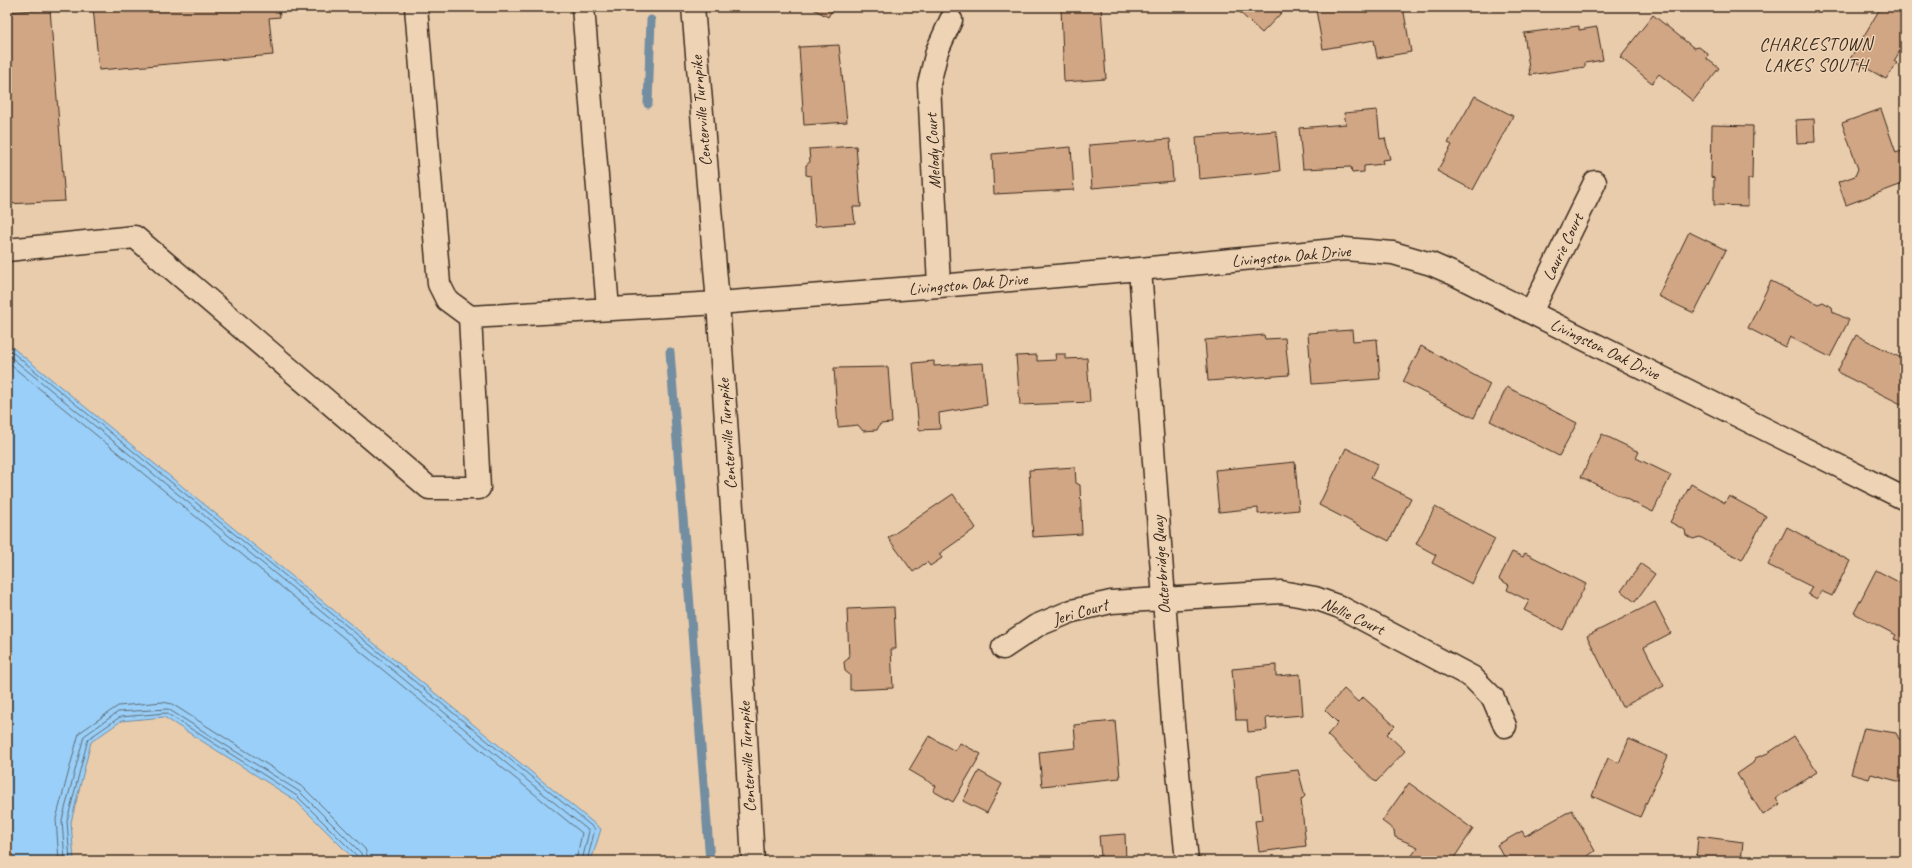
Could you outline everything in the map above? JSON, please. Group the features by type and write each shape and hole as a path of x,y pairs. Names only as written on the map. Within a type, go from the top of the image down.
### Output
{"street":[{"path":"7,250 134,237 429,488 479,488 470,317 447,300 439,284 416,7"},
{"path":"583,7 608,309"},
{"name":"Centerville Turnpike","path":"693,7 718,303 738,597 753,861"},
{"name":"Melody Court","path":"939,286 930,84 937,51 951,20"},
{"name":"Laurie Court","path":"1530,312 1595,182"},
{"name":"Livingston Oak Drive","path":"470,317 718,303 939,286 1140,269 1345,249 1393,254 1431,264 1905,499"},
{"name":"Outerbridge Quay","path":"1140,269 1173,723 1188,861"},
{"name":"Nellie Court","path":"1164,599 1281,592 1315,598 1340,607 1472,676 1493,698 1505,726"},
{"name":"Jeri Court","path":"1003,648 1036,626 1072,611 1111,602 1164,599"}],"water":[{"path":"7,343 601,829 591,861 356,861 295,800 164,717 121,721 91,742 71,822 74,861 7,861"}],"building":[{"path":"93,7 268,7 268,9 279,8 280,17 269,18 273,55 99,70"},
{"path":"810,7 834,7 828,17"},
{"path":"1061,7 1101,7 1106,79 1064,82"},
{"path":"1234,7 1287,7 1262,33"},
{"path":"1331,7 1403,7 1411,52 1377,58 1374,40 1323,49 1316,10"},
{"path":"1881,7 1900,7 1905,10 1905,42 1894,61 1897,63 1886,79 1850,59"},
{"path":"50,9 65,201 7,204 7,12"},
{"path":"1653,15 1694,48 1699,47 1708,54 1707,59 1719,68 1693,101 1659,74 1652,83 1620,57"},
{"path":"1579,26 1579,30 1597,27 1603,60 1585,63 1585,67 1530,75 1524,33"},
{"path":"839,45 847,122 804,125 799,47"},
{"path":"1475,96 1513,116 1473,190 1437,171 1452,145 1448,143"},
{"path":"1881,109 1896,153 1901,151 1905,163 1902,164 1905,172 1905,183 1846,205 1838,182 1855,176 1858,169 1842,123"},
{"path":"1377,110 1380,139 1385,138 1390,159 1382,160 1383,164 1364,166 1364,172 1352,173 1351,167 1303,169 1299,128 1346,124 1344,113"},
{"path":"1814,119 1815,142 1797,143 1796,120"},
{"path":"1712,125 1753,126 1752,179 1748,179 1748,206 1714,205 1714,178 1711,177"},
{"path":"1276,131 1280,171 1199,179 1196,137"},
{"path":"1170,139 1173,181 1092,188 1089,145"},
{"path":"856,146 861,207 853,207 855,223 815,226 811,176 806,175 806,165 810,162 809,149"},
{"path":"1071,147 1074,190 994,194 992,154"},
{"path":"1689,232 1726,250 1694,313 1658,296"},
{"path":"1771,281 1818,304 1823,302 1832,307 1833,312 1849,320 1830,357 1790,337 1785,347 1748,328"},
{"path":"1352,330 1353,341 1377,339 1380,379 1312,384 1308,333"},
{"path":"1264,335 1265,339 1285,338 1289,375 1208,381 1205,340"},
{"path":"1856,335 1905,360 1905,406 1837,372"},
{"path":"1421,346 1490,384 1474,418 1403,382"},
{"path":"1055,354 1065,354 1065,359 1087,358 1090,402 1020,405 1016,356 1037,355 1037,361 1056,360"},
{"path":"934,361 934,366 983,363 987,405 939,413 940,429 919,430 913,363"},
{"path":"888,367 892,423 880,424 877,430 863,431 858,425 838,427 834,368"},
{"path":"1507,387 1577,423 1559,456 1490,421"},
{"path":"1602,434 1639,452 1636,458 1671,475 1653,512 1581,477"},
{"path":"1346,448 1378,464 1371,478 1411,498 1389,541 1319,505"},
{"path":"1295,462 1299,510 1258,514 1258,508 1219,512 1215,470"},
{"path":"1075,467 1076,483 1080,485 1082,534 1033,537 1029,470"},
{"path":"1691,484 1725,503 1729,496 1766,516 1742,560 1700,537 1693,539 1686,535 1685,530 1670,522"},
{"path":"953,494 976,528 939,554 942,558 930,566 927,562 913,572 888,538"},
{"path":"1435,507 1495,539 1472,584 1432,563 1436,555 1416,544"},
{"path":"1787,527 1850,561 1832,596 1821,591 1817,599 1808,594 1812,587 1768,565"},
{"path":"1512,552 1523,557 1525,553 1586,584 1563,630 1524,610 1529,601 1507,590 1509,585 1499,579"},
{"path":"1641,564 1655,574 1635,602 1621,591"},
{"path":"1876,570 1904,585 1902,590 1905,592 1905,643 1894,639 1896,635 1854,613"},
{"path":"1655,602 1671,633 1644,647 1664,686 1622,707 1587,636"},
{"path":"894,607 896,649 891,649 893,688 850,690 850,675 845,671 844,662 849,658 847,609"},
{"path":"1276,665 1276,676 1300,674 1303,715 1266,718 1267,730 1248,732 1247,720 1236,720 1232,669"},
{"path":"1344,689 1358,702 1363,697 1395,726 1387,734 1405,751 1376,782 1327,735 1338,723 1325,710"},
{"path":"1115,721 1120,778 1042,786 1039,752 1076,748 1074,725"},
{"path":"1864,728 1896,733 1899,739 1905,741 1905,783 1871,774 1869,779 1851,774"},
{"path":"929,736 955,751 960,743 981,754 953,802 933,791 936,786 909,770"},
{"path":"1794,736 1817,772 1776,798 1780,804 1763,815 1737,774 1753,763 1755,758 1768,753"},
{"path":"1629,739 1668,756 1640,817 1592,796 1608,758 1619,763"},
{"path":"1298,770 1305,796 1301,800 1306,846 1259,852 1255,821 1262,820 1257,775"},
{"path":"979,771 1002,784 987,813 963,801"},
{"path":"1409,783 1473,829 1452,861 1408,861 1418,847 1395,837 1394,830 1382,821"},
{"path":"1572,810 1595,851 1580,861 1507,861 1497,845 1522,831 1525,836"},
{"path":"1125,834 1126,861 1045,861 1101,856 1099,836"},
{"path":"1698,836 1743,842 1741,861 1696,861"}],"waterway":[{"path":"648,104 651,20"},
{"path":"670,352 710,861"}],"district":[{"name":"CHARLESTOWN LAKES SOUTH","path":"1816,54"}]}
